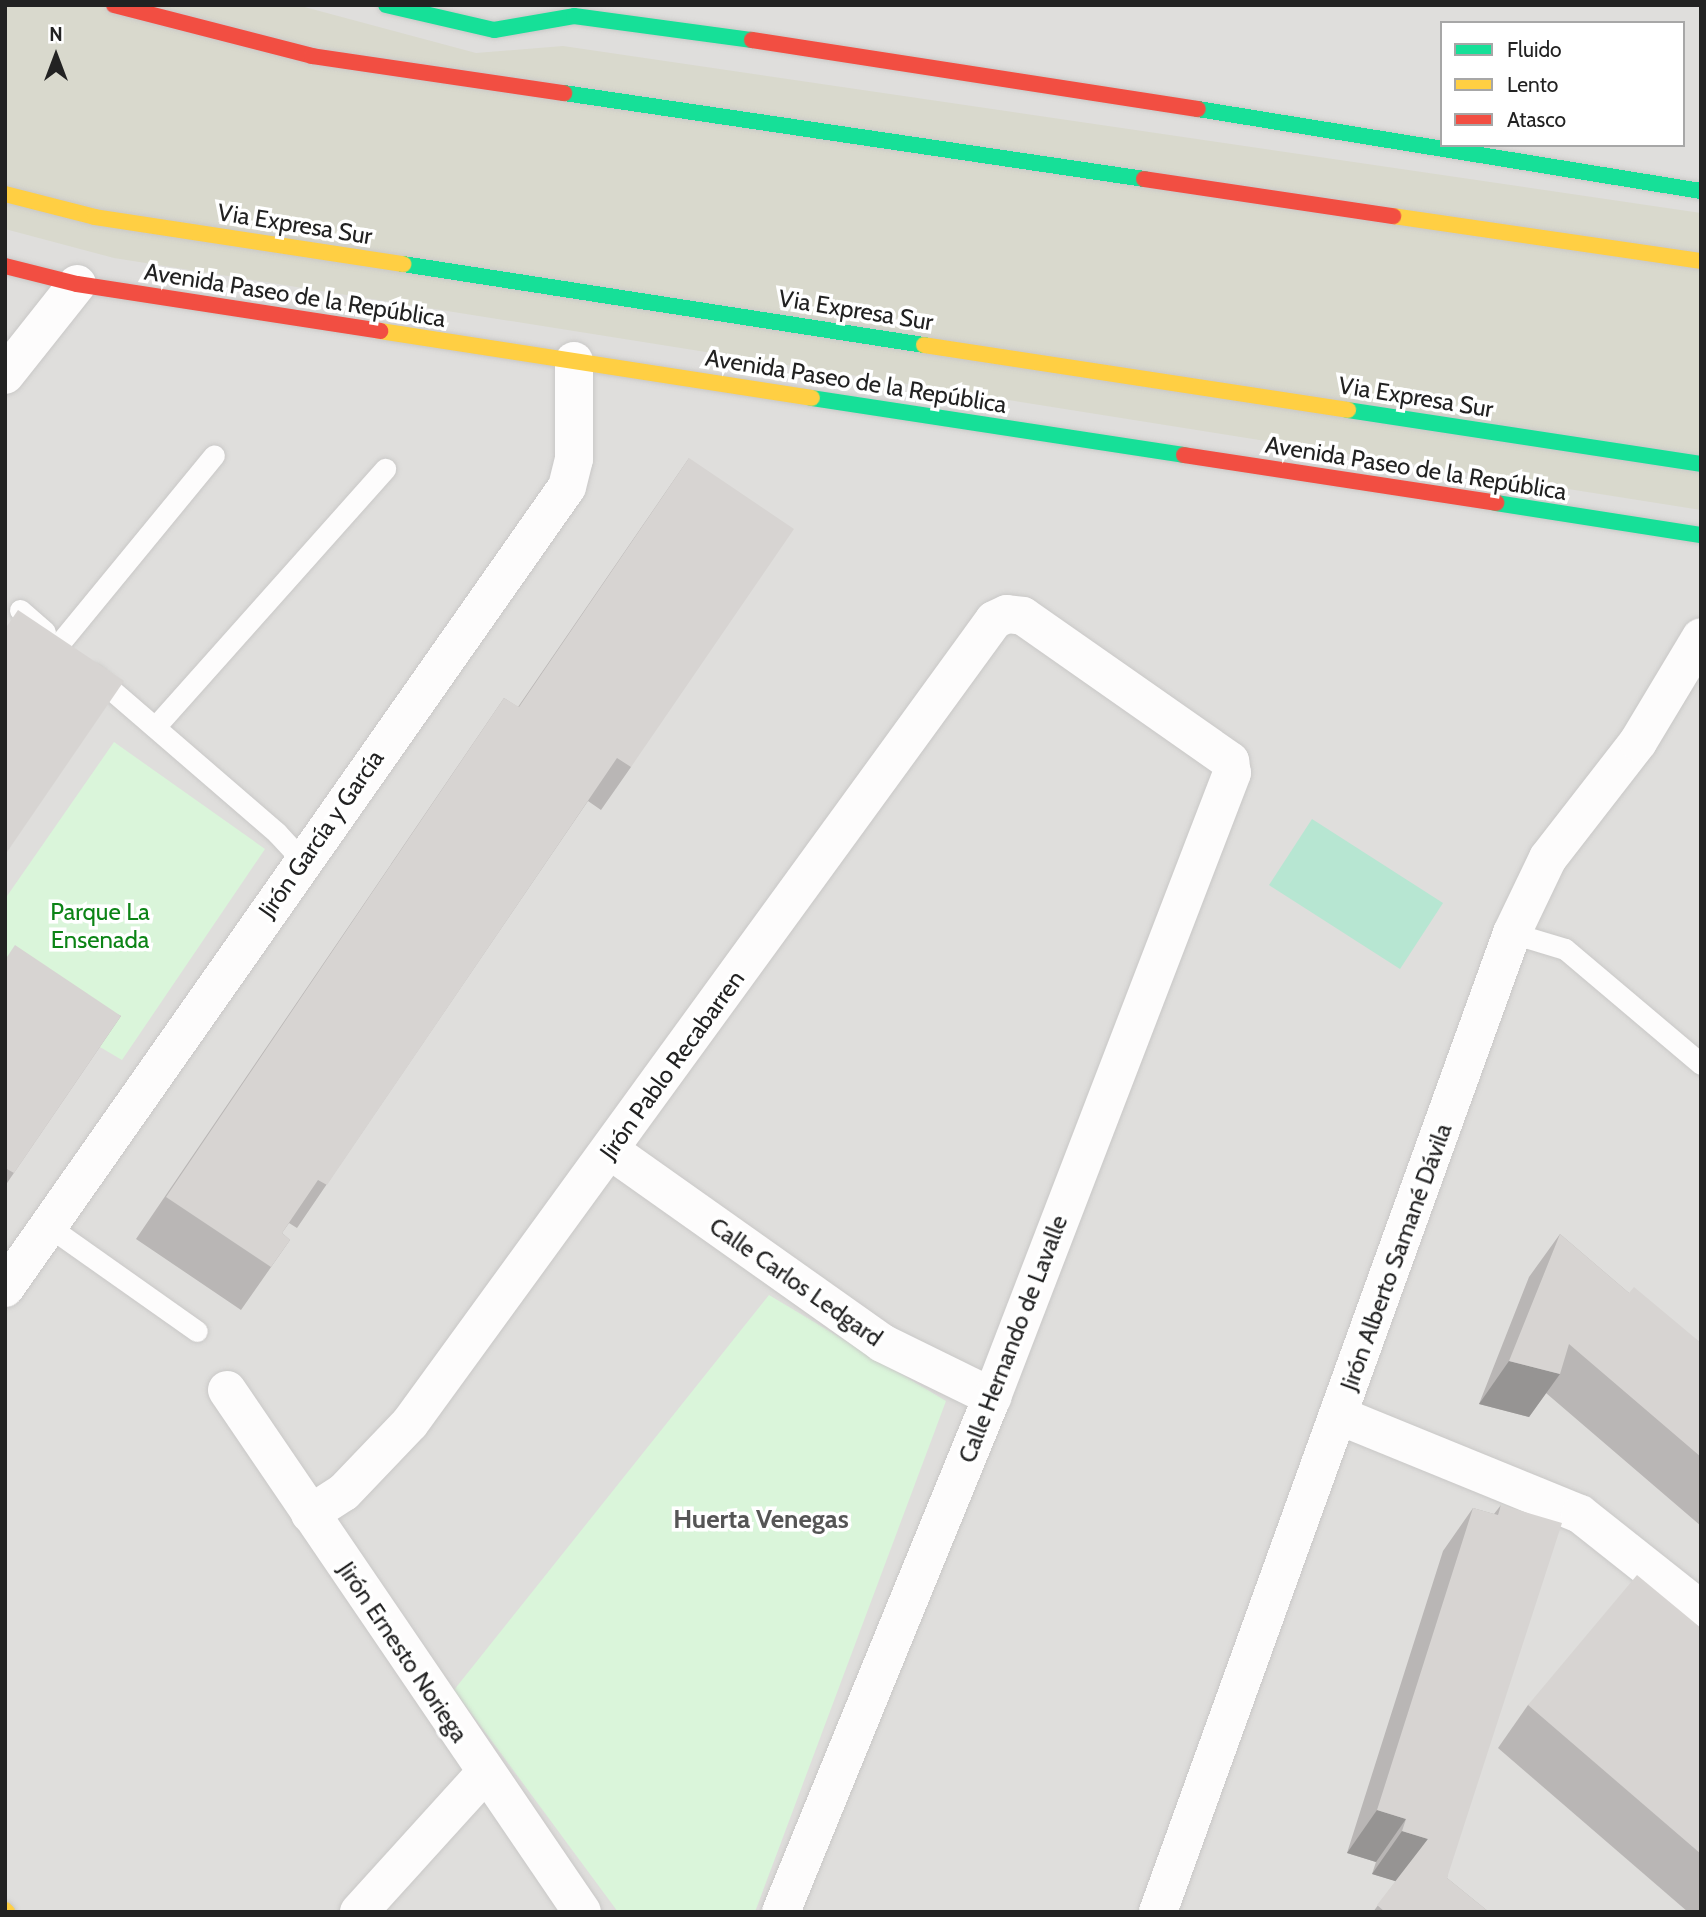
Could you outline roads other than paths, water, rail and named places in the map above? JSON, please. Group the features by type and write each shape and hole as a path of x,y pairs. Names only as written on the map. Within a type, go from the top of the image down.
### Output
{"main road":[{"path":"114,5 312,56 1701,261"},
{"path":"386,5 491,18 575,16 877,57 1701,191"},
{"name":"Via Expresa Sur","path":"5,194 95,217 1701,464"},
{"name":"Avenida Paseo de la República","path":"5,266 77,284 1701,535"}],"street":[{"path":"5,374 77,284"},
{"name":"Jirón García y García","path":"5,1288 567,487 574,459 575,361"},
{"name":"Jirón Pablo Recabarren","path":"310,1514 344,1492 410,1423 611,1151 994,620 1007,614 1023,616"},
{"name":"Calle Hernando de Lavalle","path":"781,1912 992,1397 1232,773 1230,761 1023,616"},
{"name":"Jirón Alberto Samané Dávila","path":"1158,1912 1513,933 1548,858 1638,742 1701,637"},
{"name":"Calle Carlos Ledgard","path":"611,1151 882,1343 992,1397"},
{"name":"Jirón Ernesto Noriega","path":"227,1390 582,1912"},
{"path":"1340,1416 1580,1514 1701,1610"},
{"path":"359,1912 485,1773"}],"lane":[{"path":"59,644 214,455"},
{"path":"155,727 385,469"},
{"path":"20,610 277,833 303,862"},
{"path":"1513,933 1565,949 1701,1064"},
{"path":"48,1226 197,1331"}],"district":[{"name":"Huerta Venegas","path":"761,1520"}],"park label":[{"name":"Parque La Ensenada","path":"100,926"}]}
